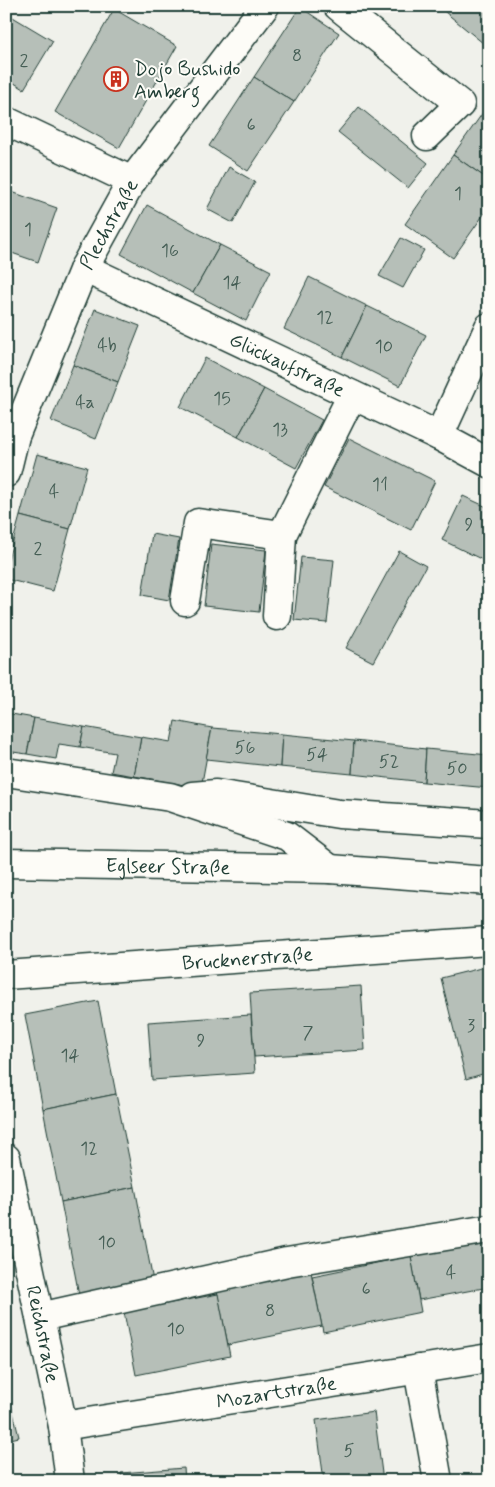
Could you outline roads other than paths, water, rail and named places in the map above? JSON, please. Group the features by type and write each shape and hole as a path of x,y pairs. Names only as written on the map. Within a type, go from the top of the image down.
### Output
{"street":[{"name":"Plechstraße","path":"6,473 15,436 84,268 132,181 266,6"},
{"path":"338,6 460,104 427,136"},
{"path":"6,120 132,181"},
{"name":"Glückaufstraße","path":"84,268 439,436 489,463"},
{"path":"439,436 489,327"},
{"path":"276,616 282,535 352,395"},
{"path":"185,602 198,523 282,535"},
{"path":"6,772 170,797 287,836 330,869"},
{"path":"170,797 216,794 339,814 489,824"},
{"name":"Eglseer Straße","path":"6,863 330,869 489,881"},
{"name":"Brucknerstraße","path":"6,975 489,941"},
{"name":"Reichstraße","path":"6,1158 63,1426 66,1480"},
{"path":"40,1317 286,1262 489,1229"},
{"name":"Mozartstraße","path":"63,1426 489,1358"},
{"path":"418,1370 438,1481"}],"place":[{"name":"Dojo Bushido Amberg","path":"116,79"}]}
